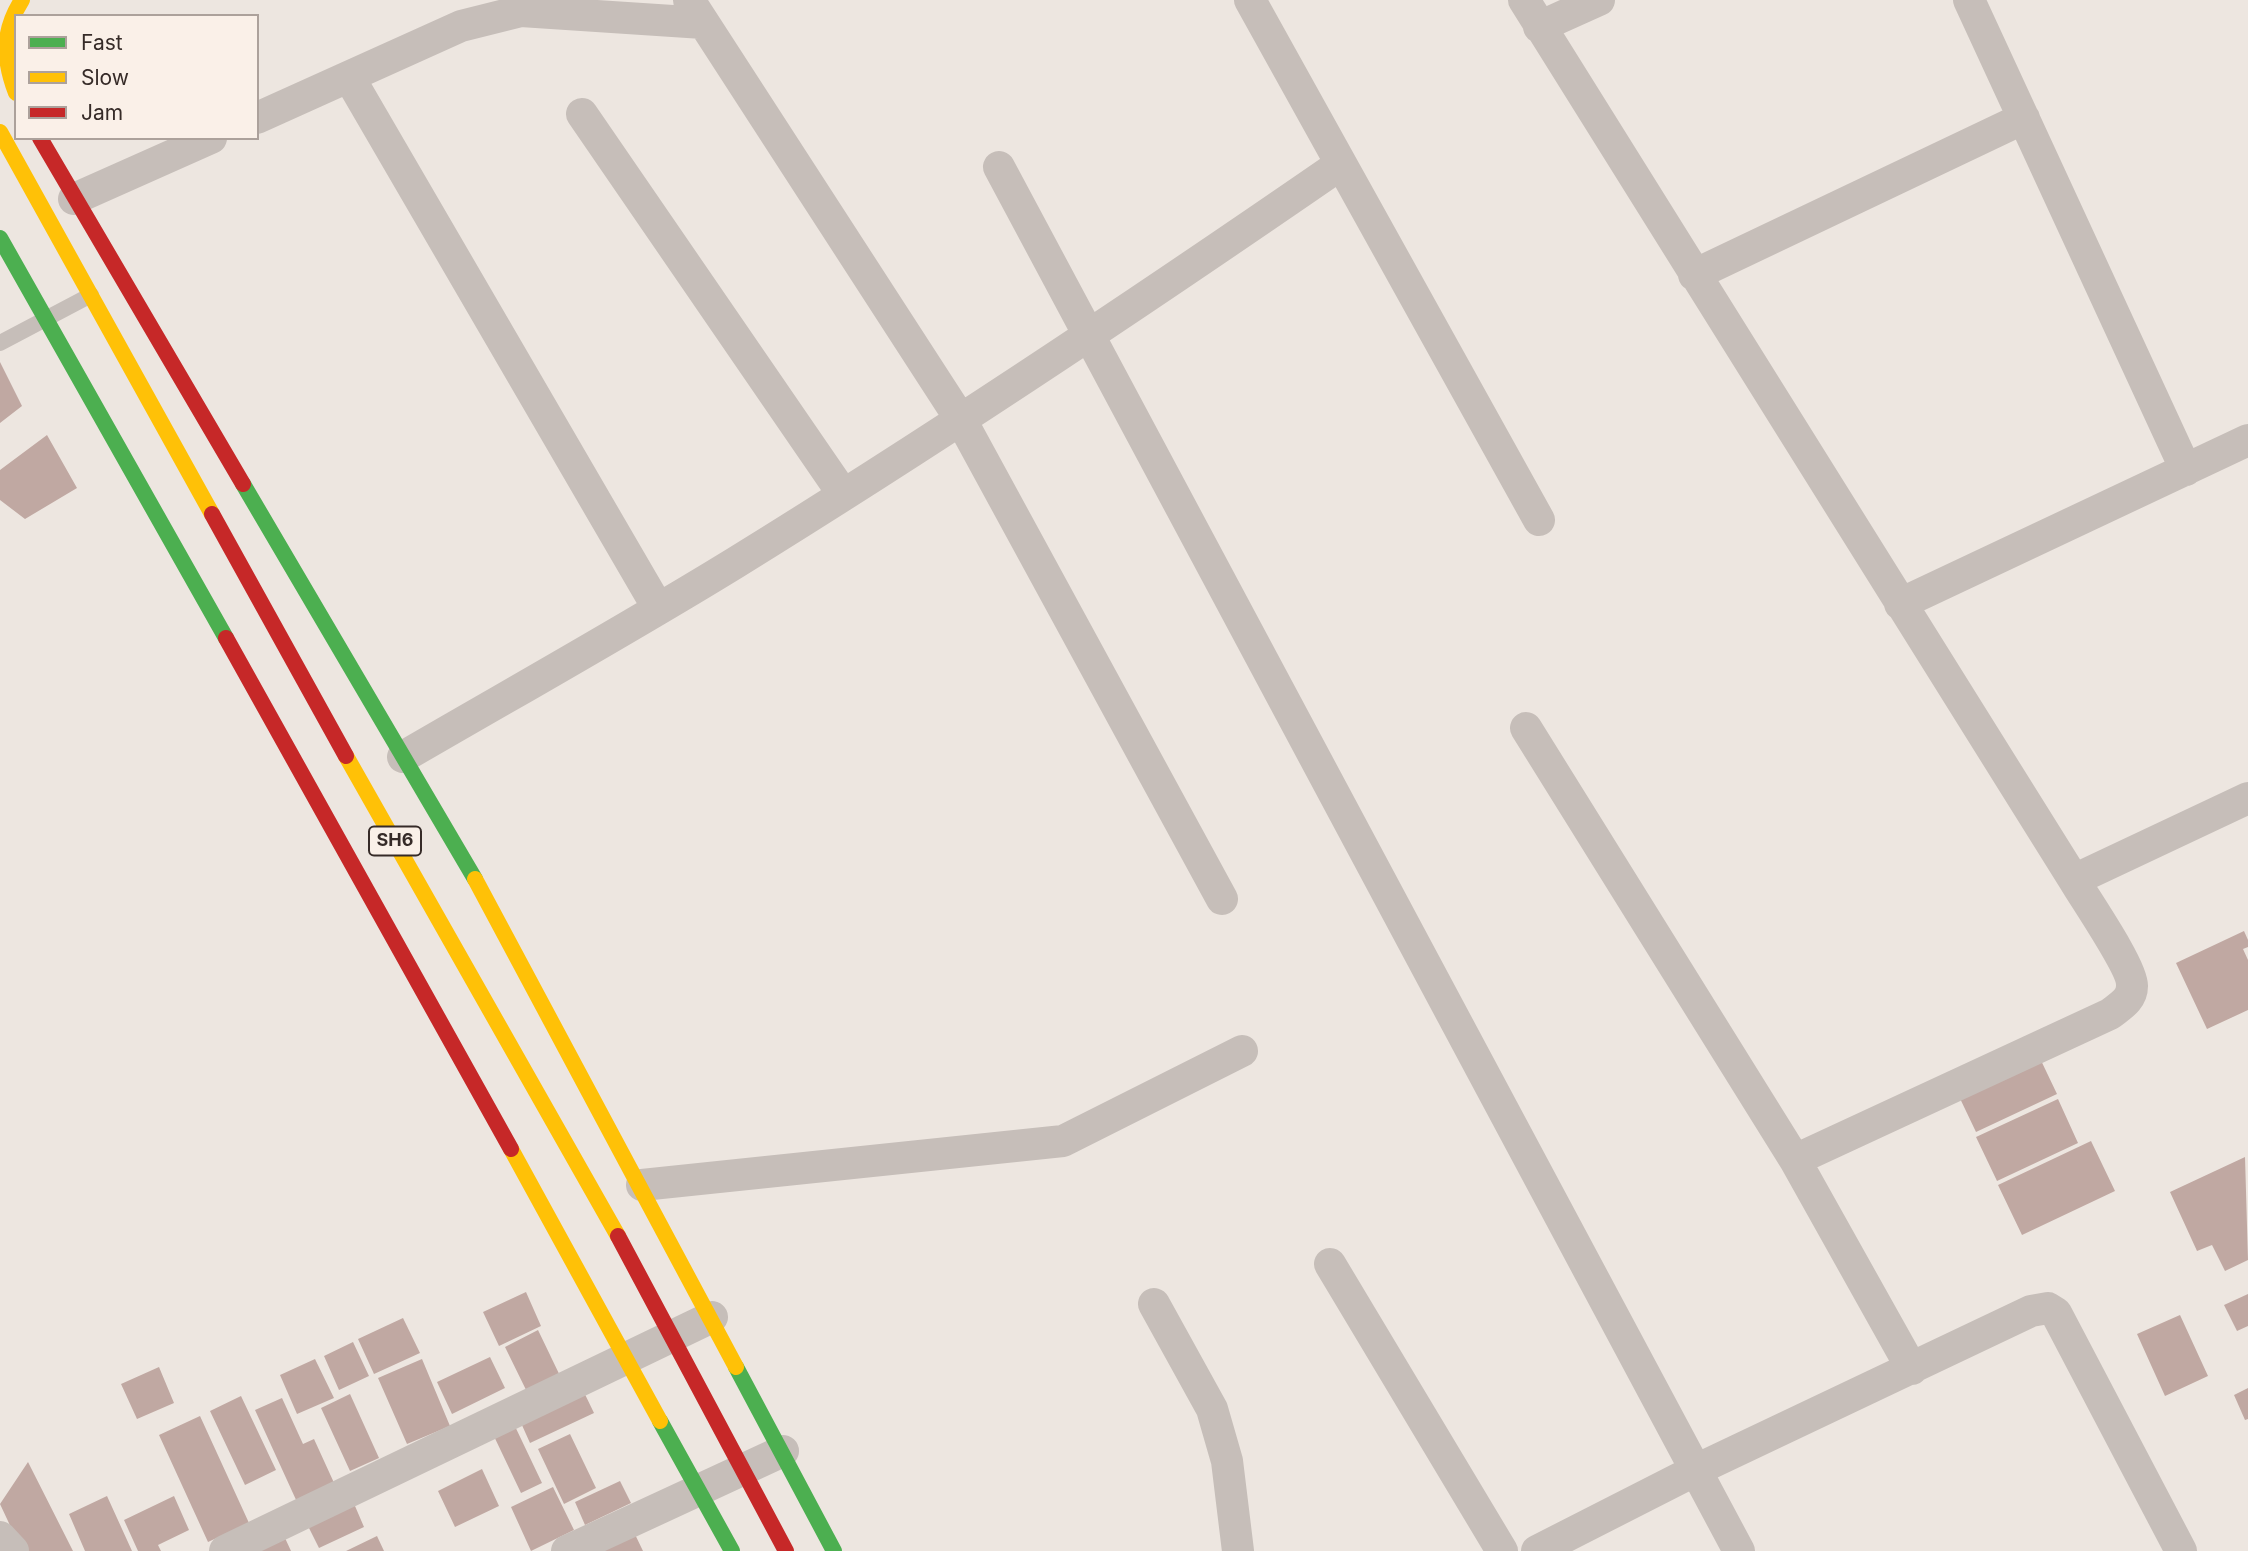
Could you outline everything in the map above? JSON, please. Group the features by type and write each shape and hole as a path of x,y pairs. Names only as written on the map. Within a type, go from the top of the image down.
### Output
{"main road":[{"path":"14,88 2,58 4,33 15,8 22,0"},
{"name":"SH6","path":"0,132 340,745 661,1311 786,1551"},
{"path":"41,140 503,927 834,1551"},
{"name":"SH6","path":"0,238 314,793 732,1551"}],"street":[{"path":"1250,0 1539,520"},
{"path":"1599,0 1532,13 2074,880 2127,968 2133,984 2128,1001 2110,1014 1795,1160"},
{"path":"1969,0 2186,470"},
{"path":"259,117 461,26 495,15 696,11 961,420 1222,899"},
{"path":"349,77 658,608"},
{"path":"582,114 843,494"},
{"path":"1694,275 2024,118"},
{"path":"74,199 207,140"},
{"path":"403,757 658,608 961,420 1090,338 1341,164"},
{"path":"999,167 1740,1551"},
{"path":"1900,604 2248,440"},
{"path":"1526,728 1795,1160 1912,1369"},
{"path":"2074,880 2248,798"},
{"path":"642,1185 1063,1141 1242,1051"},
{"path":"1329,1264 1502,1551"},
{"path":"1153,1304 1212,1409 1227,1461 1238,1551"},
{"path":"1537,1551 1696,1470 2031,1311 2048,1308 2056,1313 2180,1551"},
{"path":"225,1551 712,1317"},
{"path":"567,1551 783,1451"},
{"path":"0,1537 13,1551"}],"lane":[{"path":"0,343 121,279"}],"building":[{"path":"0,362 22,406 0,423"},
{"path":"47,435 77,488 25,519 0,500 0,470"},
{"path":"2244,931 2248,940 2248,947 2243,949 2248,960 2248,1010 2207,1029 2176,963"},
{"path":"2036,1050 2057,1094 1976,1132 1955,1088"},
{"path":"2058,1099 2078,1143 1997,1181 1976,1137"},
{"path":"2091,1141 2115,1191 2022,1235 1998,1185"},
{"path":"2245,1157 2248,1260 2225,1271 2212,1245 2197,1251 2170,1192"},
{"path":"526,1292 541,1326 499,1346 483,1312"},
{"path":"2248,1294 2248,1326 2237,1331 2224,1305"},
{"path":"2180,1315 2208,1376 2165,1396 2137,1334"},
{"path":"403,1318 420,1353 374,1374 358,1339"},
{"path":"538,1330 563,1382 530,1398 505,1347"},
{"path":"353,1342 369,1376 339,1390 324,1356"},
{"path":"490,1357 505,1388 452,1414 437,1382"},
{"path":"315,1359 334,1398 297,1414 280,1375"},
{"path":"422,1359 450,1426 407,1444 378,1378"},
{"path":"159,1367 174,1403 137,1419 121,1384"},
{"path":"580,1384 594,1413 530,1443 517,1414"},
{"path":"2248,1388 2248,1419 2245,1420 2234,1395"},
{"path":"350,1394 379,1458 350,1471 321,1408"},
{"path":"241,1396 276,1470 245,1485 210,1411"},
{"path":"282,1398 303,1444 314,1439 335,1485 297,1502 255,1410"},
{"path":"200,1416 249,1523 208,1542 159,1435"},
{"path":"512,1420 542,1483 521,1493 491,1430"},
{"path":"570,1434 596,1488 564,1504 538,1449"},
{"path":"28,1462 73,1551 22,1551 0,1504"},
{"path":"482,1469 499,1506 455,1527 438,1491"},
{"path":"620,1481 631,1503 585,1525 575,1502"},
{"path":"553,1487 574,1530 531,1551 511,1507"},
{"path":"107,1496 132,1551 85,1551 69,1514"},
{"path":"174,1496 189,1530 158,1545 161,1551 138,1551 124,1520"},
{"path":"352,1499 364,1527 319,1548 305,1520"},
{"path":"630,1524 643,1551 574,1551"},
{"path":"377,1536 384,1551 346,1551"},
{"path":"285,1538 291,1551 259,1551"}],"traffic: fast":[{"path":"0,238 226,638"},
{"path":"243,484 475,879"},
{"path":"736,1367 834,1551"},
{"path":"660,1421 732,1551"}],"traffic: slow":[{"path":"14,14 22,0"},
{"path":"14,15 8,34 7,57 14,86"},
{"path":"0,132 212,514"},
{"path":"346,756 618,1236"},
{"path":"475,879 736,1367"},
{"path":"511,1149 660,1421"}],"traffic: jam":[{"path":"41,140 243,484"},
{"path":"212,514 346,756"},
{"path":"226,638 511,1149"},
{"path":"618,1236 786,1551"}]}
